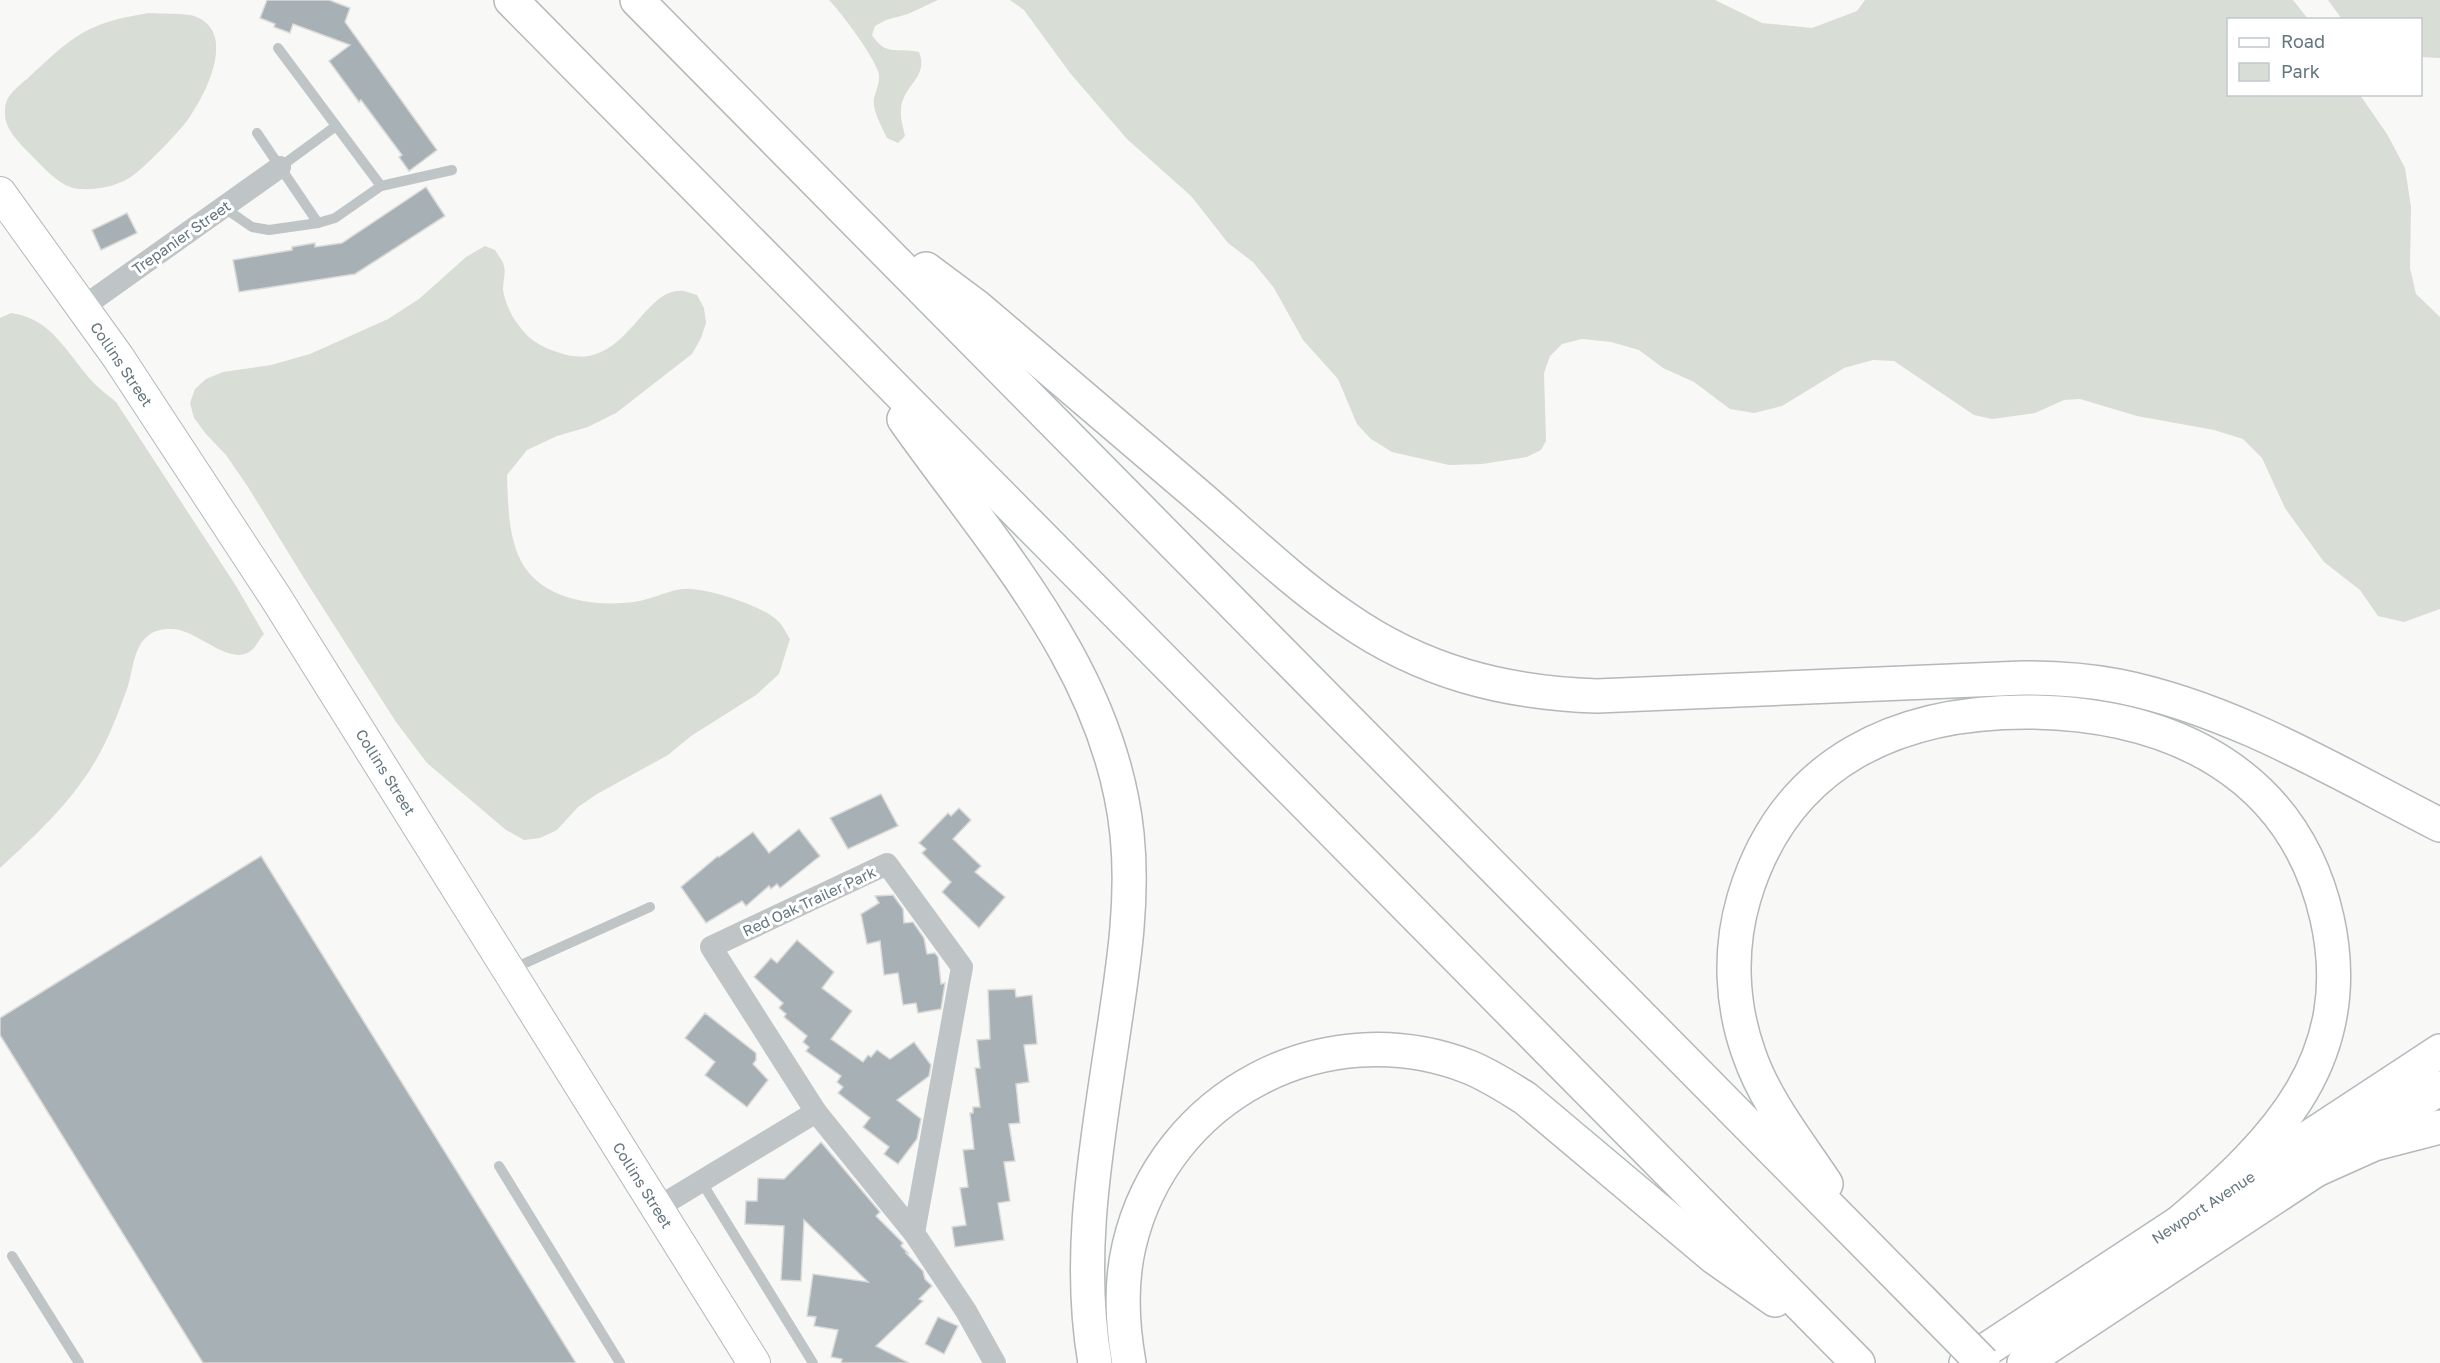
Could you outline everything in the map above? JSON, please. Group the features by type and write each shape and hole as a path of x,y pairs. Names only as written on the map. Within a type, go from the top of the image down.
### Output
{"main road":[{"path":"511,0 1852,1357"},
{"path":"637,0 1983,1363"},
{"path":"834,199 977,307 1323,603 1373,636 1436,666 1484,683 1513,689 1597,696 2023,678 2067,679 2118,686 2183,703 2238,723 2440,825"},
{"path":"845,337 952,488 1024,582 1049,620 1095,710 1117,775 1127,835 1130,902 1093,1171 1087,1233 1086,1285 1095,1363"},
{"path":"1863,1241 1772,1100 1750,1057 1739,1021 1734,983 1735,945 1742,907 1754,869 1771,836 1796,801 1826,771 1859,749 1894,732 1950,717 1990,713 2053,713 2096,717 2161,732 2201,749 2234,770 2275,811 2297,843 2314,876 2327,918 2334,963 2332,1006 2320,1054 2301,1094 2272,1136 2247,1162 2180,1222"},
{"path":"1129,1363 1122,1307 1129,1246 1148,1191 1178,1144 1217,1105 1266,1074 1319,1056 1370,1050 1405,1051 1439,1058 1471,1068 1505,1085 1525,1098 1714,1257 1852,1357"},
{"name":"Newport Avenue","path":"1966,1363 2440,1051"},
{"name":"Newport Avenue","path":"2024,1363 2440,1088"},
{"path":"2316,1170 2374,1144 2440,1127"}],"street":[{"name":"Trepanier Street","path":"83,307 280,167"},
{"name":"Collins Street","path":"0,193 151,406 276,598 754,1363"},
{"name":"Red Oak Trailer Park","path":"914,1233 962,967 887,864 711,947 816,1112 914,1233 966,1311 995,1363"},
{"path":"657,1208 816,1112"}],"lane":[{"path":"279,48 381,186"},
{"path":"280,167 336,126"},
{"path":"256,133 318,224"},
{"path":"223,207 244,223 260,229 318,224 335,218 381,186 452,170"},
{"path":"509,970 650,907"},
{"path":"499,1166 620,1363"},
{"path":"701,1181 813,1363"},
{"path":"12,1256 79,1363"}],"green space":[{"path":"829,0 938,0 908,14 886,20 875,26 872,35 887,49 919,52 921,68 903,100 901,115 905,136 898,143 887,138 876,113 874,98 879,78 877,68 857,36"},
{"path":"1010,0 1715,0 1762,23 1812,28 1857,11 1865,0 2293,0 2307,18 2227,18 2227,96 2361,96 2387,134 2405,168 2411,207 2410,268 2416,294 2440,317 2440,609 2404,622 2378,616 2360,590 2324,562 2285,508 2262,458 2243,439 2214,430 2137,416 2080,399 2064,400 2035,413 1992,419 1974,415 1894,361 1873,360 1844,368 1782,406 1754,413 1730,409 1694,382 1663,368 1639,350 1611,342 1582,339 1562,344 1550,356 1544,373 1546,441 1541,450 1527,457 1482,464 1449,465 1392,452 1371,439 1357,424 1338,379 1303,340 1274,288 1253,262 1228,243 1191,196 1127,139 1070,73 1024,10"},
{"path":"2328,0 2440,0 2440,58 2422,57 2422,18 2341,18"},
{"path":"149,13 190,15 207,24 214,35 216,49 210,79 203,94 179,131 148,163 129,178 116,184 94,189 79,189 66,185 49,173 14,137 5,117 7,100 16,88 82,34 110,21"},
{"path":"485,246 495,250 503,264 504,293 515,320 534,341 557,352 581,357 600,353 616,343 656,302 669,293 684,291 697,295 704,308 706,323 692,354 616,413 588,427 557,436 527,450 507,475 513,541 521,561 530,574 542,585 555,592 586,602 641,601 685,589 712,593 748,604 769,614 781,624 790,639 779,674 756,695 691,736 668,755 597,794 578,807 557,830 540,838 524,840 506,830 427,763 396,722 248,487 226,455 194,418 190,403 195,389 206,379 223,372 271,365 310,354 388,319 419,299 466,257"},
{"path":"11,313 25,316 48,329 94,383 116,402 236,586 264,634 253,649 244,654 235,655 224,652 181,630 162,630 149,635 137,652 127,689 113,725 101,752 86,776 52,818 0,868 0,318"}],"building":[{"path":"267,0 329,0 350,8 345,22 437,150 409,171 399,157 402,155 329,61 350,45 293,24 290,33 274,27 275,24 260,18"},
{"path":"426,187 445,216 355,274 239,292 233,260 292,250 292,247 315,243 315,247 342,243"},
{"path":"127,213 137,233 101,250 92,230"},
{"path":"881,794 898,826 848,849 830,818"},
{"path":"959,808 971,820 953,839 981,866 975,872 1005,897 979,928 942,892 951,882 922,853 926,849 919,843 948,813 951,816"},
{"path":"799,829 820,856 780,888 777,884 771,889 769,886 746,906 742,901 706,923 681,887 718,856 753,832 769,853"},
{"path":"261,856 576,1363 203,1363 0,1035 0,1018"},
{"path":"893,895 903,909 904,923 913,922 924,938 927,954 935,953 938,957 941,984 945,983 941,1009 918,1013 916,1003 903,1005 898,973 884,975 880,941 867,944 861,914 879,903 875,896"},
{"path":"797,940 834,972 822,988 852,1011 831,1039 863,1062 868,1055 871,1057 877,1050 890,1059 914,1042 931,1065 929,1076 897,1100 921,1119 917,1139 898,1164 884,1154 889,1147 863,1127 870,1118 838,1093 843,1087 837,1082 841,1076 806,1051 809,1047 803,1042 807,1036 784,1017 786,1014 779,1008 783,1003 754,977 771,958 777,963"},
{"path":"1015,989 1016,997 1032,995 1037,1044 1024,1045 1029,1082 1016,1084 1020,1123 1009,1124 1015,1161 1004,1162 1010,1201 998,1203 1004,1240 955,1247 952,1227 966,1225 960,1188 968,1187 963,1150 974,1149 970,1113 973,1113 973,1107 980,1107 975,1068 980,1068 977,1040 990,1039 988,990"},
{"path":"705,1013 756,1053 756,1060 753,1064 768,1080 747,1107 705,1075 715,1062 685,1038"},
{"path":"821,1142 880,1212 876,1216 903,1243 901,1246 923,1271 925,1279 932,1286 919,1299 923,1301 876,1346 909,1363 841,1363 842,1359 831,1357 838,1330 814,1326 816,1317 807,1316 813,1274 868,1282 804,1220 801,1281 781,1280 784,1226 745,1224 746,1201 757,1201 758,1178 784,1179"},
{"path":"938,1317 958,1326 944,1354 925,1344"}]}
